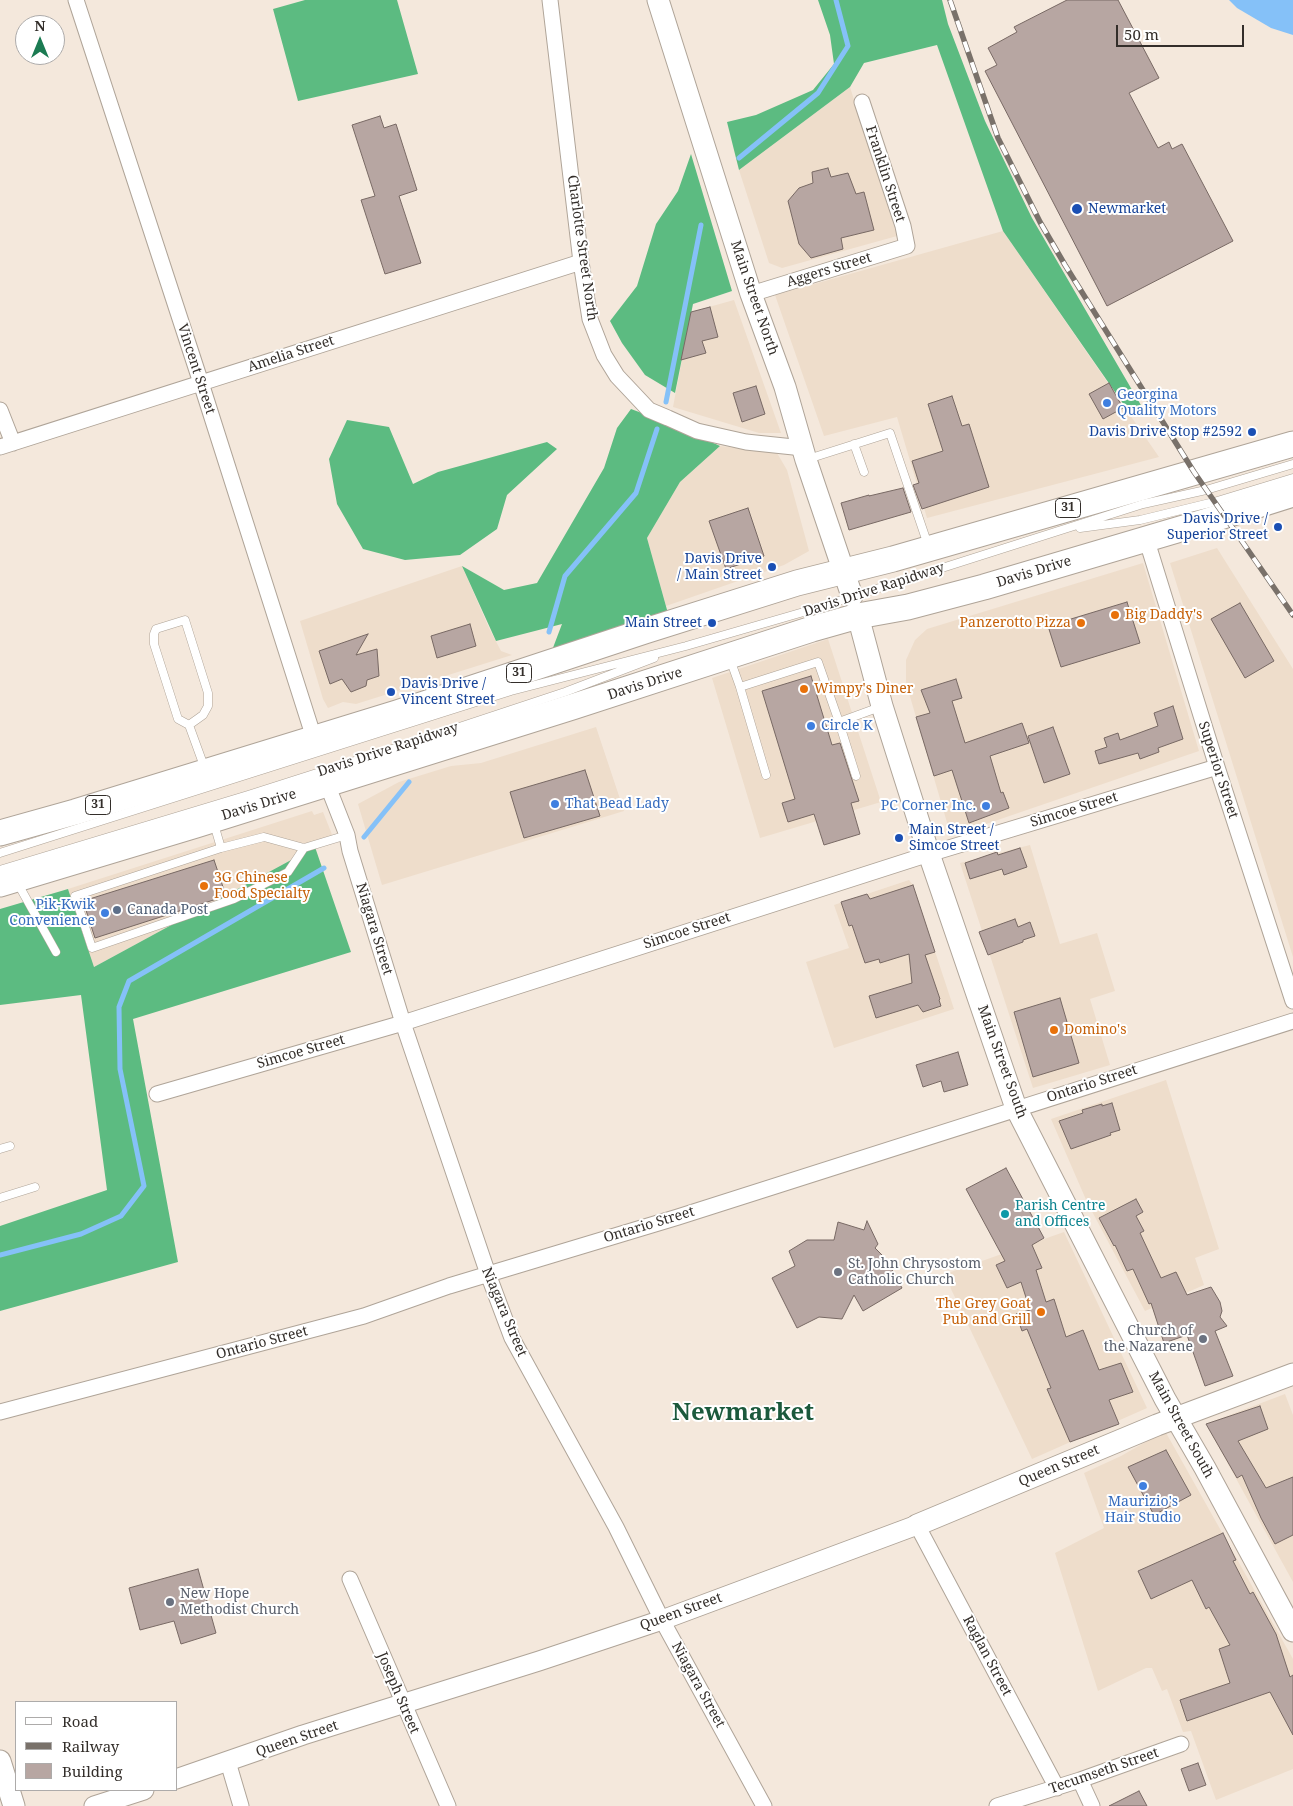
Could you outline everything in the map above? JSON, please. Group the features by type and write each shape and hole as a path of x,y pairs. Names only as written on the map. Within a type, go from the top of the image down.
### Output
{"main road":[{"name":"Main Street North","path":"658,0 751,294 785,387 855,606"},
{"name":"31","path":"0,833 75,812 397,713 788,586 929,548 1293,444"},
{"name":"Davis Drive","path":"5,878 213,819 729,656 855,606 908,607 984,587 1293,494"},
{"name":"Main Street South","path":"855,606 882,706 929,854 1016,1108 1133,1337 1293,1631"},
{"name":"Queen Street","path":"917,1525 1177,1417 1293,1374"},
{"path":"0,1761 14,1806"}],"street":[{"name":"Vincent Street","path":"76,0 314,738"},
{"name":"Charlotte Street North","path":"550,0 581,262 590,319 604,355 617,376 649,410 697,431 805,454"},
{"name":"Franklin Street","path":"862,102 908,246"},
{"name":"Aggers Street","path":"751,294 908,246"},
{"name":"Amelia Street","path":"6,445 581,262"},
{"path":"0,410 6,445"},
{"name":"Superior Street","path":"1146,538 1217,767 1293,1001"},
{"name":"Simcoe Street","path":"157,1094 403,1023 929,854 1217,767"},
{"name":"Niagara Street","path":"327,784 347,835 350,851 403,1023 488,1274 512,1338 616,1527 662,1620 764,1806"},
{"name":"Ontario Street","path":"0,1412 364,1316 488,1274 678,1217 1293,1021"},
{"name":"Queen Street","path":"178,1778 303,1735 662,1620 917,1525"},
{"name":"Raglan Street","path":"917,1525 1057,1788"},
{"name":"Joseph Street","path":"350,1579 448,1806"},
{"name":"Tecumseth Street","path":"997,1806 1057,1788 1181,1744"},
{"path":"228,1762 241,1806"},
{"path":"1080,1780 1092,1806"},
{"path":"94,1806 141,1791"}],"lane":[{"path":"805,454 854,444 890,433 929,548"},
{"path":"854,444 864,472"},
{"name":"Davis Drive Rapidway","path":"0,853 512,691 686,646 807,611 855,606 1061,531 1143,504 1206,490 1293,464"},
{"name":"Davis Drive Rapidway","path":"1061,531 1147,518 1214,502 1293,478"},
{"path":"189,725 203,714 208,706 208,693 185,620 156,629 154,644 178,719 189,725 206,772"},
{"name":"Davis Drive Rapidway","path":"5,878 239,798 566,692 686,646"},
{"path":"729,656 766,775"},
{"path":"740,687 818,662 856,776"},
{"path":"839,722 882,706"},
{"path":"213,819 221,848"},
{"path":"304,848 288,872 234,899 92,948 75,896 221,848 264,837 304,848 347,835"},
{"path":"5,878 56,952"},
{"path":"0,1149 10,1146"},
{"path":"0,1198 35,1187"}],"shaded area":[{"path":"850,87 897,236 782,268 769,263 739,170"},
{"path":"1003,231 1159,457 927,518 897,417 824,436 775,295"},
{"path":"734,300 781,433 759,433 673,407 691,312"},
{"path":"720,446 777,453 787,470 809,551 784,565 666,606 647,538 680,482"},
{"path":"1217,548 1293,669 1293,957 1170,563"},
{"path":"1143,563 1199,751 951,836 906,683 906,660 915,640 927,629"},
{"path":"462,566 501,651 512,655 356,704 343,702 328,708 323,699 300,621"},
{"path":"828,639 881,802 760,838 712,678"},
{"path":"596,727 624,811 382,885 358,804 399,782 451,766 481,763"},
{"path":"312,811 314,815 323,812 335,842 315,847 94,967 68,889"},
{"path":"1030,845 1060,944 1097,933 1115,991 1090,999 1110,1065 1033,1088 960,863"},
{"path":"909,880 913,885 954,1009 834,1048 806,962 849,948 834,905"},
{"path":"1166,1080 1219,1249 1195,1258 1204,1285 1145,1311 1087,1202 1051,1119"},
{"path":"1064,1232 1147,1408 1032,1459 951,1289 948,1273"},
{"path":"1285,1394 1293,1415 1293,1582 1206,1424"},
{"path":"1165,1431 1293,1659 1293,1769 1216,1800 1191,1731 1183,1732 1167,1689 1162,1691 1152,1668 1146,1668 1098,1691 1055,1553 1104,1528 1084,1473 1121,1456"}],"green space":[{"path":"305,0 397,0 418,74 298,101 273,9"},
{"path":"818,0 942,0 948,24 985,121 1032,218 1142,407 1131,415 1003,231 937,45 864,63 850,87 739,170 727,122 756,115 813,90 834,64 830,35"},
{"path":"691,154 732,291 693,304 675,393 645,375 622,343 610,321 637,286 656,224 678,191"},
{"path":"631,409 674,425 720,446 680,482 647,538 669,617 551,653 562,624 496,641 462,566 504,590 537,583 604,468 617,428"},
{"path":"347,420 389,427 413,484 438,472 547,442 557,449 507,495 497,529 460,555 405,560 363,549 337,504 329,459"},
{"path":"315,847 351,952 133,1019 178,1262 0,1311 0,1226 107,1190 81,995 0,1005 0,909 68,889 94,967"}],"water":[{"path":"1229,0 1293,0 1293,35 1271,28 1237,8"}],"building":[{"path":"1067,0 1118,0 1159,78 1129,93 1158,148 1169,142 1172,149 1182,144 1233,241 1107,306 985,71 997,65 988,48 1017,32 1014,27"},
{"path":"380,116 384,128 396,124 417,190 399,196 421,263 385,274 361,200 375,196 352,125"},
{"path":"828,168 831,177 848,173 856,194 864,192 874,230 841,238 843,249 811,258 799,244 788,201 799,188 813,183 812,172"},
{"path":"710,307 718,337 702,341 706,353 681,360 691,312"},
{"path":"1109,383 1123,408 1103,419 1089,394"},
{"path":"756,386 765,414 742,422 733,393"},
{"path":"952,396 962,426 969,424 989,487 922,509 913,485 919,483 912,461 943,451 928,404"},
{"path":"903,488 911,512 849,530 841,503"},
{"path":"748,508 764,556 726,569 709,521"},
{"path":"1127,602 1140,643 1061,667 1048,626"},
{"path":"1240,603 1274,661 1245,678 1211,619"},
{"path":"470,624 476,646 437,658 431,636"},
{"path":"368,634 356,655 377,649 379,676 367,680 366,686 351,692 342,679 330,684 319,651"},
{"path":"811,676 832,745 840,743 859,801 851,803 860,834 824,845 814,814 788,822 782,803 795,799 762,691"},
{"path":"956,679 962,698 952,701 965,743 1022,723 1029,743 990,756 1001,793 1003,792 1009,808 969,823 952,770 934,776 916,717 930,713 921,690"},
{"path":"1173,706 1183,739 1158,748 1159,752 1140,759 1138,753 1099,764 1095,751 1107,747 1104,738 1118,733 1120,740 1158,726 1154,713"},
{"path":"1053,727 1070,774 1044,783 1028,736"},
{"name":"That Bead Lady","path":"585,770 600,816 524,838 510,792"},
{"path":"1020,848 1027,867 1004,875 1002,869 970,879 965,863 997,852 998,855"},
{"path":"214,860 226,896 95,938 83,901"},
{"path":"913,885 935,952 925,955 941,1006 923,1012 918,1005 876,1018 869,996 912,983 909,954 880,963 879,959 865,963 852,925 849,926 841,902 867,894 870,899"},
{"path":"1015,919 1018,927 1030,922 1035,936 988,955 979,932"},
{"path":"1060,998 1079,1063 1033,1077 1014,1012"},
{"path":"958,1052 968,1085 944,1092 941,1081 923,1087 916,1065"},
{"path":"1112,1103 1120,1130 1071,1149 1059,1121 1083,1113 1082,1110"},
{"path":"1006,1168 1044,1238 1032,1245 1042,1268 1036,1270 1046,1302 1054,1299 1066,1337 1083,1330 1099,1370 1121,1363 1133,1392 1109,1400 1119,1424 1070,1442 1047,1389 1051,1388 1027,1329 1022,1331 1016,1314 1030,1310 1021,1282 1007,1288 996,1265 1005,1261 966,1189"},
{"path":"1136,1199 1143,1212 1136,1216 1144,1231 1140,1233 1161,1278 1176,1272 1187,1295 1211,1287 1220,1302 1222,1311 1220,1317 1227,1326 1215,1331 1233,1376 1205,1386 1187,1335 1164,1343 1151,1303 1149,1304 1133,1269 1127,1271 1115,1245 1099,1218"},
{"name":"St. John Chrysostom Catholic Church","path":"867,1221 878,1244 875,1248 886,1259 902,1288 863,1311 854,1295 842,1319 819,1317 797,1328 772,1278 795,1266 789,1251 807,1240 834,1240 838,1222 864,1230"},
{"path":"1260,1406 1268,1429 1238,1441 1266,1488 1293,1477 1293,1535 1275,1544 1242,1475 1237,1478 1206,1424"},
{"path":"1166,1450 1191,1495 1154,1515 1128,1467"},
{"path":"1223,1533 1236,1560 1233,1561 1250,1594 1253,1592 1276,1634 1290,1677 1293,1675 1293,1735 1270,1692 1187,1721 1180,1700 1230,1683 1219,1649 1230,1645 1209,1607 1206,1609 1192,1580 1151,1599 1138,1571"},
{"name":"New Hope Methodist Church","path":"198,1569 216,1633 181,1644 174,1621 140,1630 129,1588"},
{"path":"1198,1763 1206,1785 1189,1791 1181,1769"},
{"path":"1139,1791 1147,1806 1109,1806"}],"waterway":[{"path":"739,158 818,93 848,46 836,0"},
{"path":"666,402 701,225"},
{"path":"549,632 565,576 636,493 657,429"},
{"path":"364,837 409,782"},
{"path":"0,1255 81,1234 121,1216 144,1186 120,1069 119,1007 129,981 324,868"}],"railway":[{"path":"950,0 998,138 1040,222 1194,472 1293,615"}],"place":[{"name":"Newmarket","path":"1077,209"},
{"name":"Georgina Quality Motors","path":"1107,403"},
{"name":"Davis Drive Stop #2592","path":"1252,432"},
{"name":"Davis Drive / Superior Street","path":"1278,527"},
{"name":"Davis Drive / Main Street","path":"772,567"},
{"name":"Big Daddy's","path":"1115,615"},
{"name":"Main Street","path":"712,623"},
{"name":"Panzerotto Pizza","path":"1081,623"},
{"name":"Wimpy's Diner","path":"804,689"},
{"name":"Davis Drive / Vincent Street","path":"391,692"},
{"name":"Circle K","path":"811,726"},
{"name":"That Bead Lady","path":"555,804"},
{"name":"PC Corner Inc.","path":"986,806"},
{"name":"Main Street / Simcoe Street","path":"899,838"},
{"name":"3G Chinese Food Specialty","path":"204,886"},
{"name":"Canada Post","path":"117,910"},
{"name":"Pik-Kwik Convenience","path":"105,913"},
{"name":"Domino's","path":"1054,1030"},
{"name":"Parish Centre and Offices","path":"1005,1214"},
{"name":"St. John Chrysostom Catholic Church","path":"838,1272"},
{"name":"The Grey Goat Pub and Grill","path":"1041,1312"},
{"name":"Church of the Nazarene","path":"1203,1339"},
{"name":"Maurizio's Hair Studio","path":"1143,1486"},
{"name":"New Hope Methodist Church","path":"170,1602"}],"district":[{"name":"Newmarket","path":"743,1413"}]}
